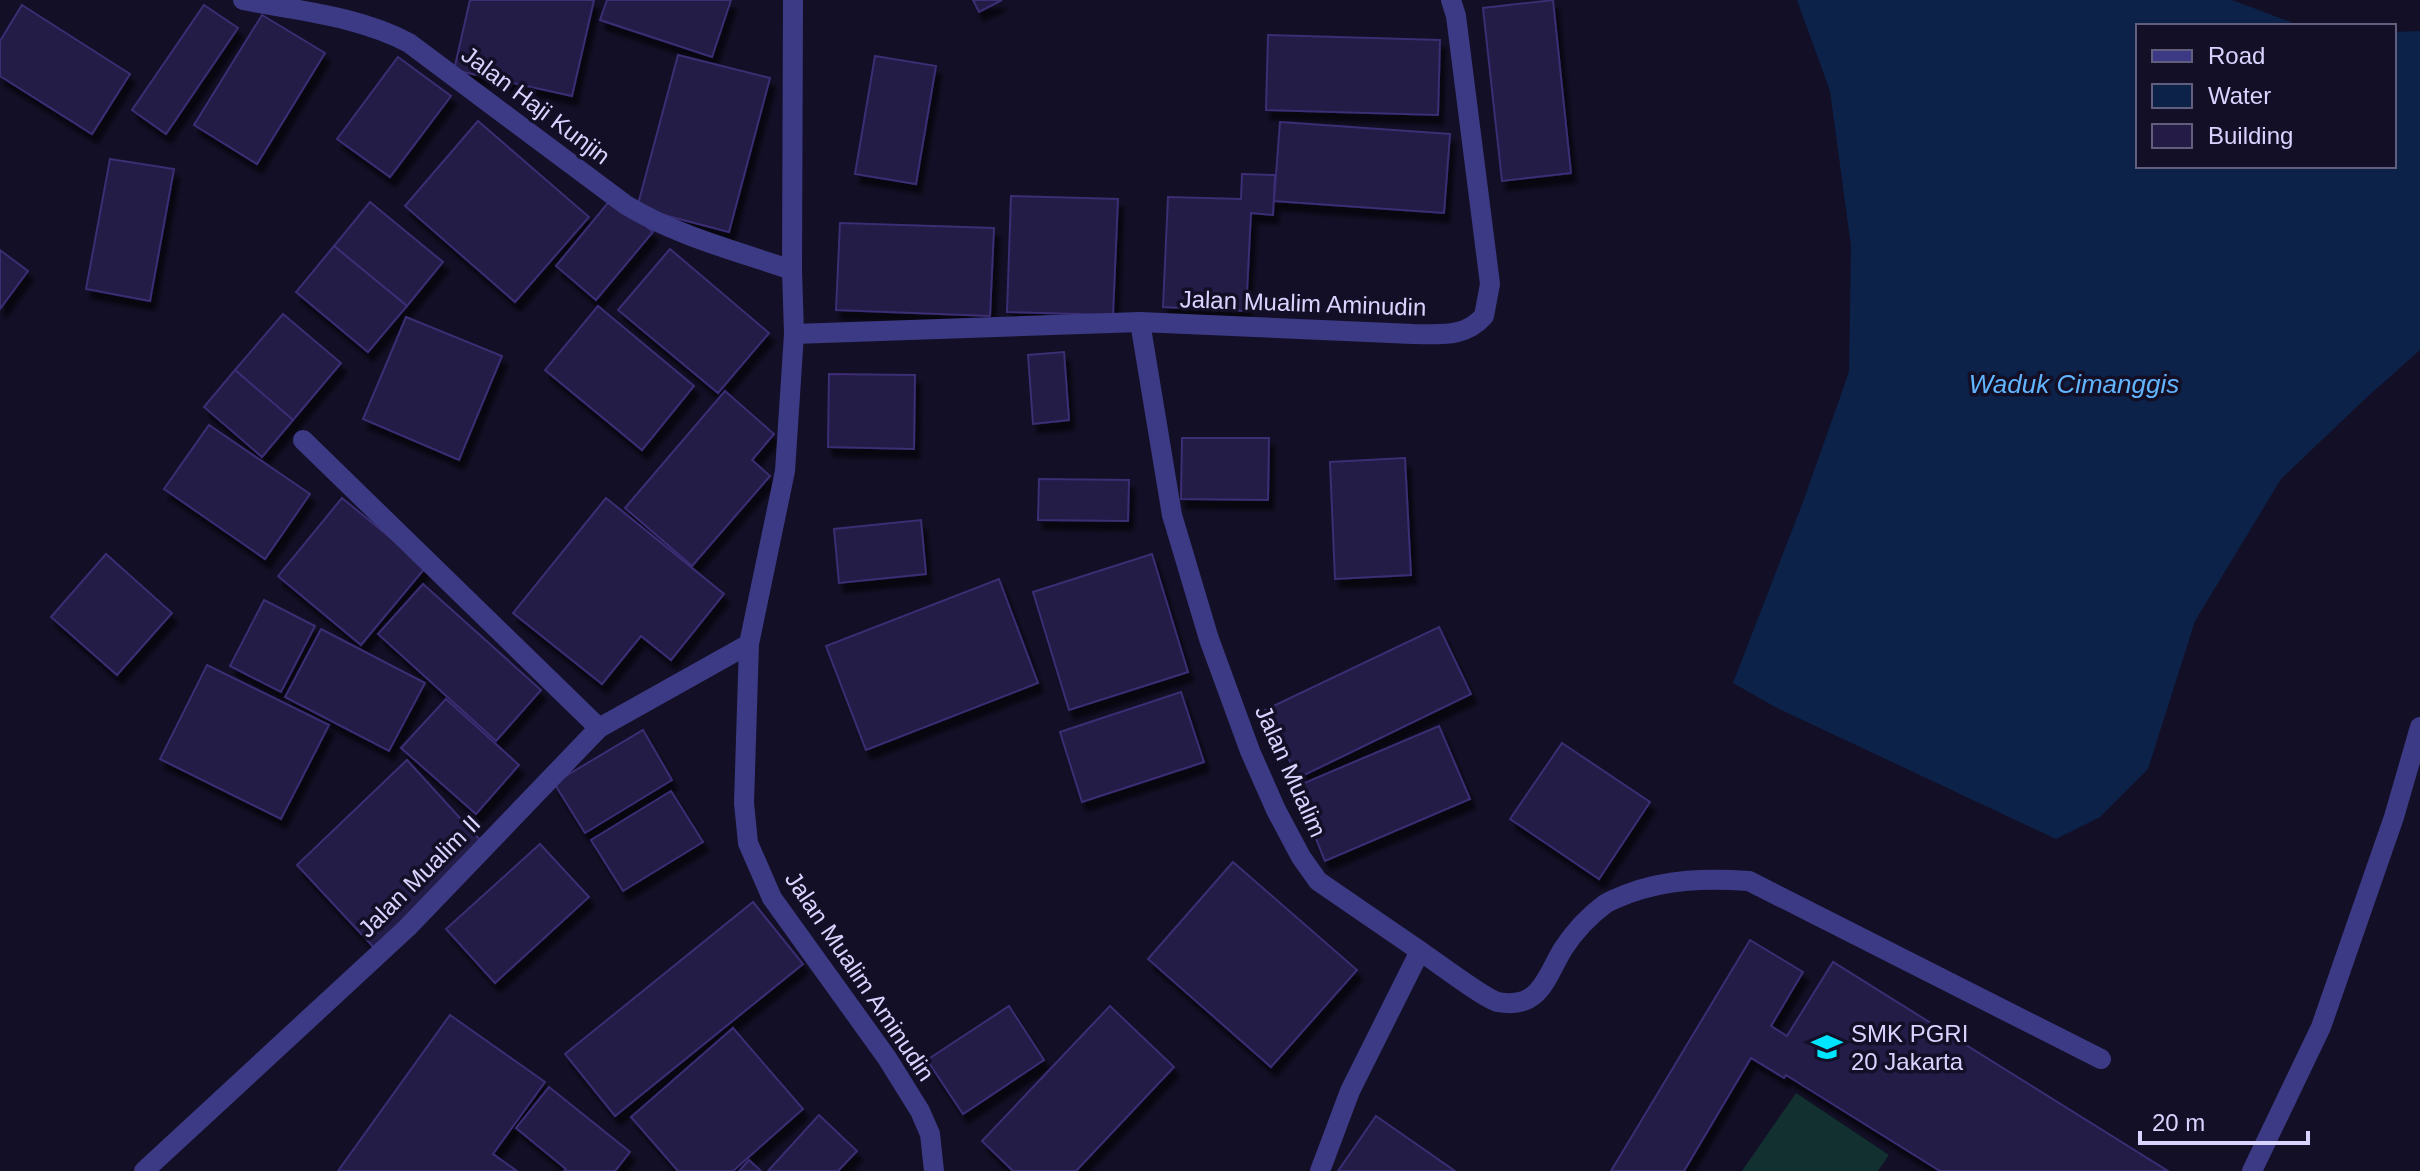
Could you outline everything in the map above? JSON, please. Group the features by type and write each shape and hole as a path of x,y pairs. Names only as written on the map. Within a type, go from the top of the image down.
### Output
{"street":[{"name":"Jalan Haji Kunjin","path":"243,0 367,25 393,34 626,205 673,230 792,270"},
{"name":"Jalan Mualim Aminudin","path":"793,0 794,334 785,471 749,644 744,776 748,843 772,898 887,1058 920,1111 930,1134 934,1171"},
{"name":"Jalan Mualim Aminudin","path":"794,334 1140,322 1413,334 1457,334 1466,331 1480,321 1487,310 1490,284 1456,16 1451,0"},
{"name":"Jalan Mualim","path":"1140,322 1172,515 1209,639 1276,810 1301,857 1318,881 1494,1001 1510,1002 1526,999 1543,988 1564,949 1582,925 1607,902 1676,881 1711,878 1749,881 2101,1059"},
{"path":"303,440 599,728"},
{"name":"Jalan Mualim II","path":"144,1171 407,928 599,728 749,644"},
{"path":"2252,1171 2321,1027 2394,817 2420,727"},
{"path":"1320,1171 1350,1091 1420,951"}],"green space":[{"path":"1796,1093 1889,1155 1878,1171 1742,1171"}],"water":[{"name":"Waduk Cimanggis","path":"1797,0 2232,0 2296,24 2136,24 2136,168 2396,168 2396,32 2420,31 2420,350 2281,479 2195,621 2148,769 2100,817 2056,839 1775,707 1733,683 1849,372 1851,246 1830,91"}],"building":[{"path":"470,0 594,0 572,96 454,70"},
{"path":"607,0 731,0 712,57 600,20"},
{"path":"973,0 1002,0 979,12"},
{"path":"1553,0 1571,173 1502,181 1483,8"},
{"path":"22,5 130,74 92,134 0,76 0,41"},
{"path":"204,5 238,28 166,134 132,110"},
{"path":"262,15 325,53 257,164 194,125"},
{"path":"1268,35 1440,40 1438,115 1266,110"},
{"path":"678,55 770,78 729,232 637,208"},
{"path":"875,56 936,66 916,184 855,174"},
{"path":"398,57 451,96 390,177 337,139"},
{"path":"478,121 589,217 515,302 405,206"},
{"path":"1280,122 1450,134 1444,213 1274,201"},
{"path":"110,159 174,169 150,301 86,289"},
{"path":"1242,174 1275,175 1273,215 1251,213 1246,311 1163,307 1168,197 1241,199"},
{"path":"1011,196 1118,199 1113,315 1007,312"},
{"path":"612,198 653,232 596,300 556,266"},
{"path":"370,202 443,262 407,306 334,246"},
{"path":"840,223 994,228 990,316 836,310"},
{"path":"334,246 407,306 368,352 296,292"},
{"path":"670,249 769,333 718,393 618,310"},
{"path":"0,250 28,271 0,309"},
{"path":"598,306 694,386 642,450 545,370"},
{"path":"283,314 341,363 293,420 235,370"},
{"path":"406,317 502,356 459,460 363,419"},
{"path":"1064,352 1069,420 1033,424 1028,355"},
{"path":"235,370 293,420 262,457 204,407"},
{"path":"829,374 915,375 914,449 828,447"},
{"path":"725,391 774,434 752,460 770,476 692,566 625,508"},
{"path":"209,425 310,494 265,559 164,489"},
{"path":"1182,438 1269,438 1268,500 1181,499"},
{"path":"1405,458 1411,575 1335,579 1330,462"},
{"path":"1039,479 1129,480 1128,521 1038,520"},
{"path":"342,498 426,567 361,645 278,576"},
{"path":"606,498 724,594 671,660 641,636 602,684 513,613"},
{"path":"921,520 926,574 839,583 834,529"},
{"path":"106,554 172,613 117,675 51,617"},
{"path":"1152,554 1188,672 1069,710 1033,592"},
{"path":"999,579 1038,683 866,750 826,646"},
{"path":"423,584 541,690 496,741 378,634"},
{"path":"264,600 315,626 281,692 230,666"},
{"path":"1439,627 1471,694 1298,778 1265,710"},
{"path":"321,629 425,683 389,751 285,697"},
{"path":"207,665 329,725 281,819 160,759"},
{"path":"1181,692 1204,762 1082,802 1060,732"},
{"path":"446,699 519,765 476,814 401,748"},
{"path":"1439,726 1470,799 1325,861 1295,787"},
{"path":"643,730 672,780 585,833 554,783"},
{"path":"1562,743 1650,802 1599,879 1510,819"},
{"path":"407,760 481,841 378,952 297,865"},
{"path":"671,791 703,842 623,891 591,840"},
{"path":"540,844 589,897 495,983 446,929"},
{"path":"1233,862 1357,970 1271,1067 1148,959"},
{"path":"753,902 803,964 615,1116 565,1054"},
{"name":"SMK PGRI 20 Jakarta","path":"1750,940 1803,972 1771,1026 1787,1036 1833,962 2168,1171 1940,1171 1786,1075 1784,1078 1751,1058 1684,1171 1611,1171"},
{"path":"1009,1006 1044,1060 963,1114 927,1060"},
{"path":"1110,1006 1174,1067 1076,1171 1013,1171 982,1141"},
{"path":"450,1015 545,1082 493,1154 517,1171 338,1171"},
{"path":"733,1028 803,1109 733,1171 678,1171 631,1117"},
{"path":"549,1087 630,1152 615,1171 564,1171 566,1169 516,1128"},
{"path":"819,1115 857,1151 838,1171 768,1171"},
{"path":"1376,1116 1455,1171 1338,1171"},
{"path":"749,1160 761,1171 739,1171"}],"place":[{"name":"SMK PGRI 20 Jakarta","path":"1827,1047"}]}
